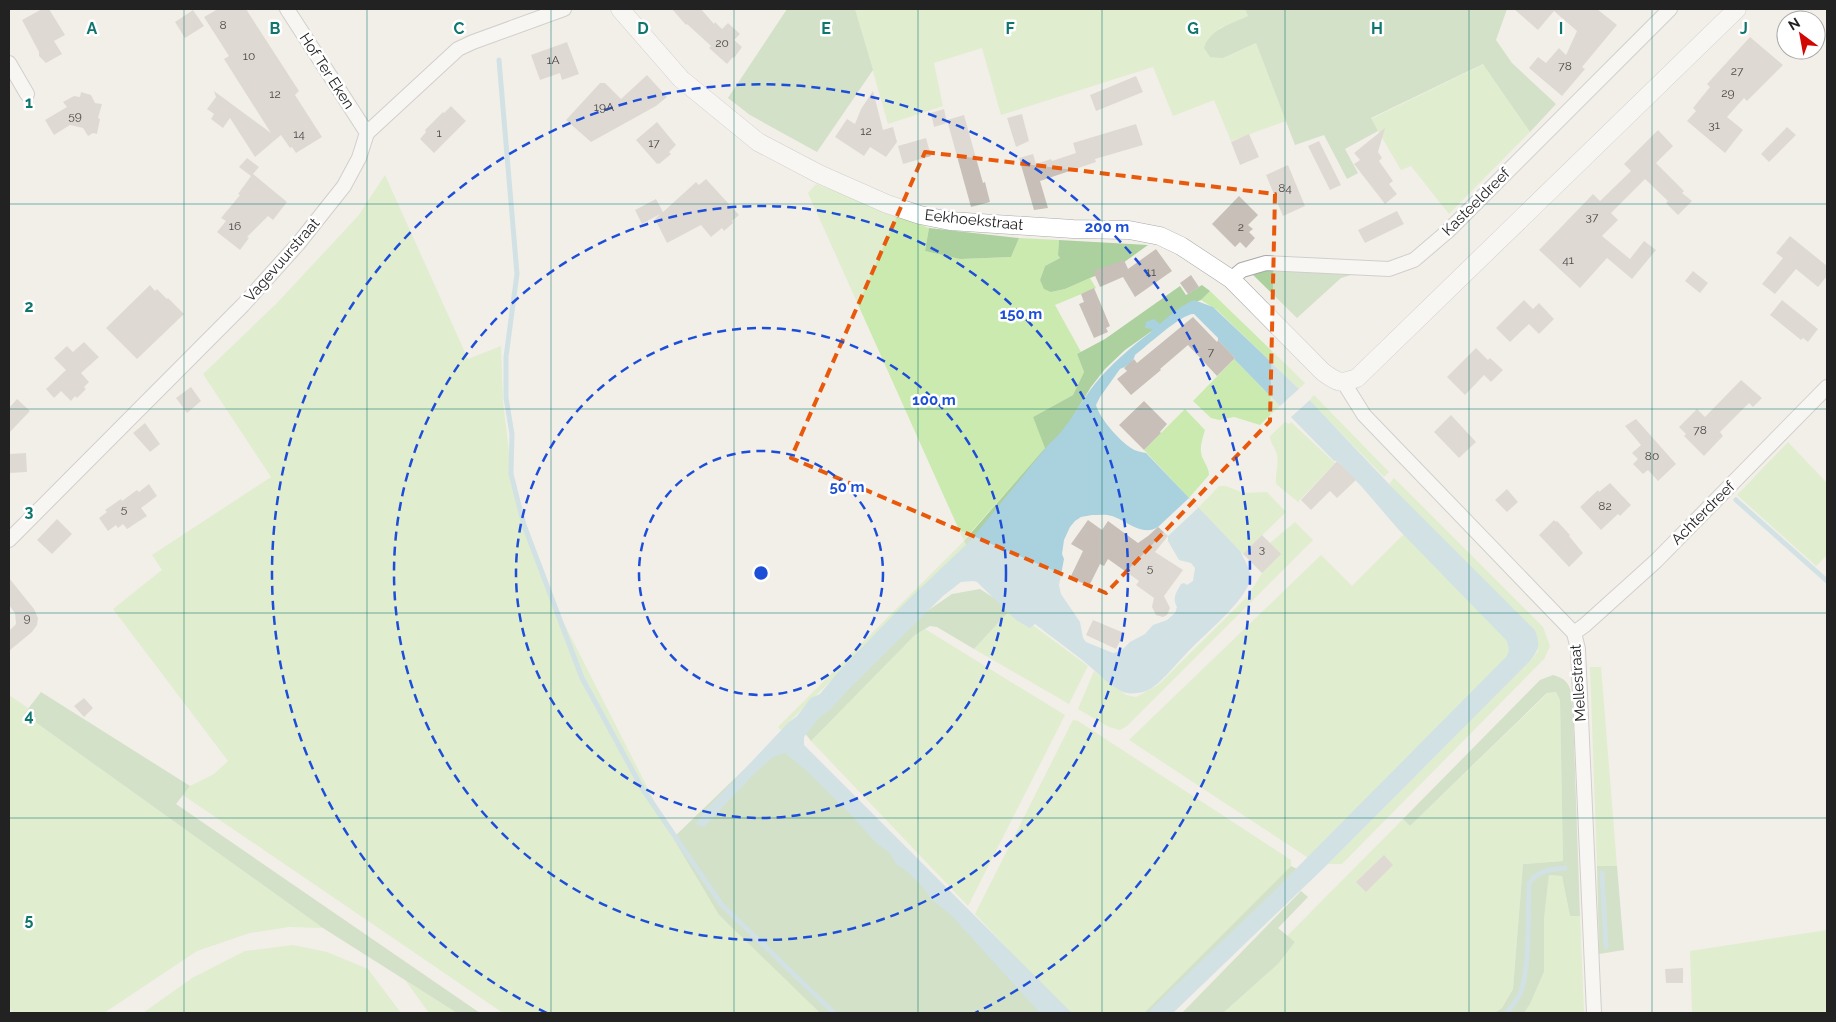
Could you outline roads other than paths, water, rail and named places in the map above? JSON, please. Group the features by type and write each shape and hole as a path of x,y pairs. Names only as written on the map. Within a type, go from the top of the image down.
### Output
{"street":[{"name":"Hof Ter Eken","path":"287,9 367,133"},
{"name":"Vagevuurstraat","path":"9,540 243,305 298,244 344,186 359,158 367,133 458,49 564,9"},
{"name":"Eekhoekstraat","path":"620,9 681,79 758,142 819,174 887,204 920,215 950,221 1073,229 1129,230 1160,236 1181,246 1231,279 1323,372 1336,381 1344,383"},
{"name":"Kasteeldreef","path":"1231,279 1242,270 1266,263 1389,269 1414,260 1448,231 1670,9"},
{"path":"1344,383 1357,378 1737,9"},
{"path":"9,63 27,94"},
{"name":"Mellestraat","path":"1344,383 1364,415 1574,633 1578,649 1594,1013"},
{"name":"Achterdreef","path":"1574,633 1585,626 1656,561 1827,387"}],"water":[{"path":"1194,300 1213,307 1299,389 1389,484 1535,630 1538,646 1536,653 1530,661 1328,864 1173,1013 1147,1013 1271,894 1507,656 1509,650 1507,641 1398,529 1337,461 1334,461 1234,359 1218,338 1194,314 1173,324 1135,355 1129,364 1120,369 1096,405 1101,417 1116,435 1133,449 1146,453 1241,552 1249,569 1250,580 1247,589 1232,608 1156,685 1144,692 1129,693 1116,688 1035,624 1030,628 1016,620 977,582 961,582 943,596 831,709 820,717 804,737 804,745 1072,1013 1040,1013 951,915 931,899 921,885 896,864 890,853 876,843 808,772 785,753 773,757 756,772 704,827 695,824 709,806 788,723 797,716 811,698 820,694 839,671 907,601 970,541 1049,444 1062,431 1100,378 1121,357 1151,332 1152,329 1145,328 1146,322 1154,319 1160,324","holes":["1095,515 1112,516 1140,529 1152,530 1158,527 1168,536 1168,541 1179,560 1191,563 1195,568 1193,581 1187,585 1181,584 1176,593 1175,601 1177,607 1175,613 1167,620 1153,625 1145,634 1130,642 1121,651 1113,653 1086,642 1083,638 1080,622 1061,594 1059,585 1064,559 1062,554 1064,540 1070,527 1081,517"]}],"waterway":[{"path":"499,60 517,274 506,357 506,398 512,434 511,474 524,525 582,678 642,788 721,904 834,1013"},
{"path":"1736,500 1827,581"},
{"path":"1506,1013 1520,994 1523,983 1528,940 1529,884 1540,873 1565,868"},
{"path":"1602,873 1606,947"}]}
